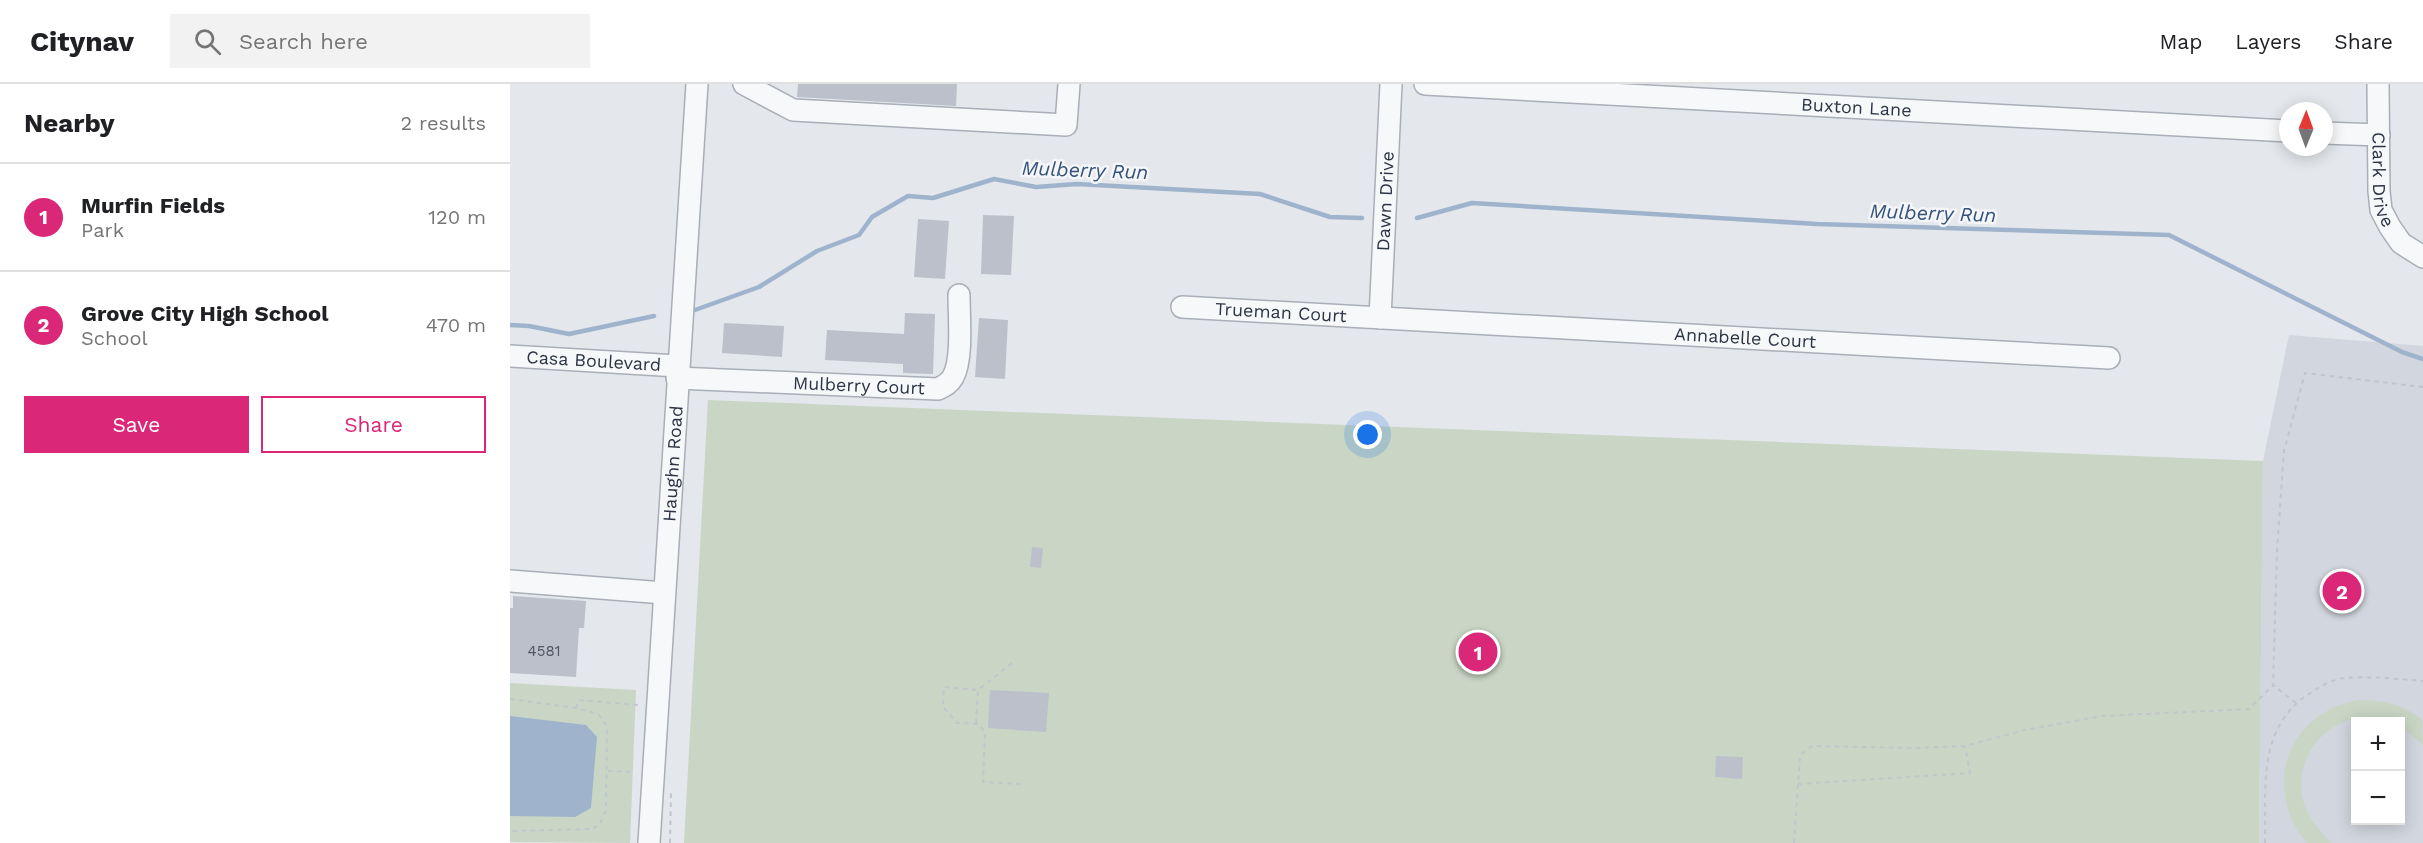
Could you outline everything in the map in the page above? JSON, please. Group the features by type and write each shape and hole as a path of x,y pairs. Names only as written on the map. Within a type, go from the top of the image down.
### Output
{"street":[{"name":"Haughn Road","path":"649,843 696,84"},
{"path":"744,84 780,93 793,110 1066,125 1069,84"},
{"name":"Dawn Drive","path":"1380,318 1391,84"},
{"name":"Buxton Lane","path":"1425,84 2279,131"},
{"name":"Clark Drive","path":"2378,84 2381,210 2401,243 2423,257"},
{"path":"2333,133 2379,135"},
{"name":"Mulberry Court","path":"678,372 938,389 947,385 953,377 957,364 959,295"},
{"name":"Trueman Court","path":"1182,307 1380,318"},
{"name":"Annabelle Court","path":"1380,318 2109,358"},
{"name":"Casa Boulevard","path":"510,356 678,372"},
{"path":"510,581 664,592"}],"path":[{"path":"1794,843 1800,755 1812,746 1915,748 1965,746 2025,730 2102,716 2249,709 2273,685 2277,551 2284,451 2305,373 2423,387"},
{"path":"1012,663 978,690 944,687 943,707 957,723 976,724 985,733 983,782 1023,784"},
{"path":"2265,843 2267,753 2280,724 2296,703 2320,687 2342,678 2423,681"},
{"path":"2273,685 2296,703"},
{"path":"976,724 978,690"},
{"path":"510,699 576,708 598,714 607,726 608,771 606,810 600,824 592,829 510,831"},
{"path":"576,708 579,700 639,705"},
{"path":"1798,784 1970,773 1965,746"},
{"path":"608,771 653,773"}],"shaded area":[{"path":"2289,335 2423,346 2423,843 2259,843 2263,461"}],"green space":[{"path":"708,400 2263,461 2259,843 684,843"},
{"path":"510,683 636,690 630,843 510,842"},
{"path":"2360,700 2392,704 2407,710 2422,719 2423,745 2405,729 2405,717 2351,717 2351,720 2325,733 2308,755 2301,781 2306,809 2314,823 2331,843 2307,843 2293,822 2285,799 2284,776 2289,755 2299,736 2315,719 2335,707"}],"water":[{"path":"510,716 586,725 597,737 591,808 575,817 510,816"}],"building":[{"path":"798,84 957,84 956,106 797,97"},
{"path":"983,215 1014,216 1011,275 981,274"},
{"path":"918,219 949,221 945,279 914,277"},
{"path":"905,313 935,314 933,374 903,373 903,364 825,360 827,330 904,334"},
{"path":"979,318 1008,320 1005,379 975,377"},
{"path":"724,323 784,326 782,357 722,353"},
{"path":"1032,547 1043,548 1041,568 1030,567"},
{"path":"513,596 586,601 584,628 579,628 576,677 510,673 510,608 513,608"},
{"path":"990,690 1049,693 1046,732 988,728"},
{"path":"1716,756 1743,757 1742,779 1715,777"}],"waterway":[{"name":"Mulberry Run","path":"695,310 759,287 817,251 859,235 872,217 908,196 933,198 994,179 1036,187 1077,184 1260,194 1330,217 1362,218"},
{"name":"Mulberry Run","path":"1417,218 1472,203 1817,224 2169,235 2402,352 2423,359"},
{"name":"Mulberry Run","path":"510,325 529,326 569,334 654,316"}],"place":[{"name":"Grove City High School","path":"2342,591"},
{"name":"Murfin Fields","path":"1478,652"}]}
